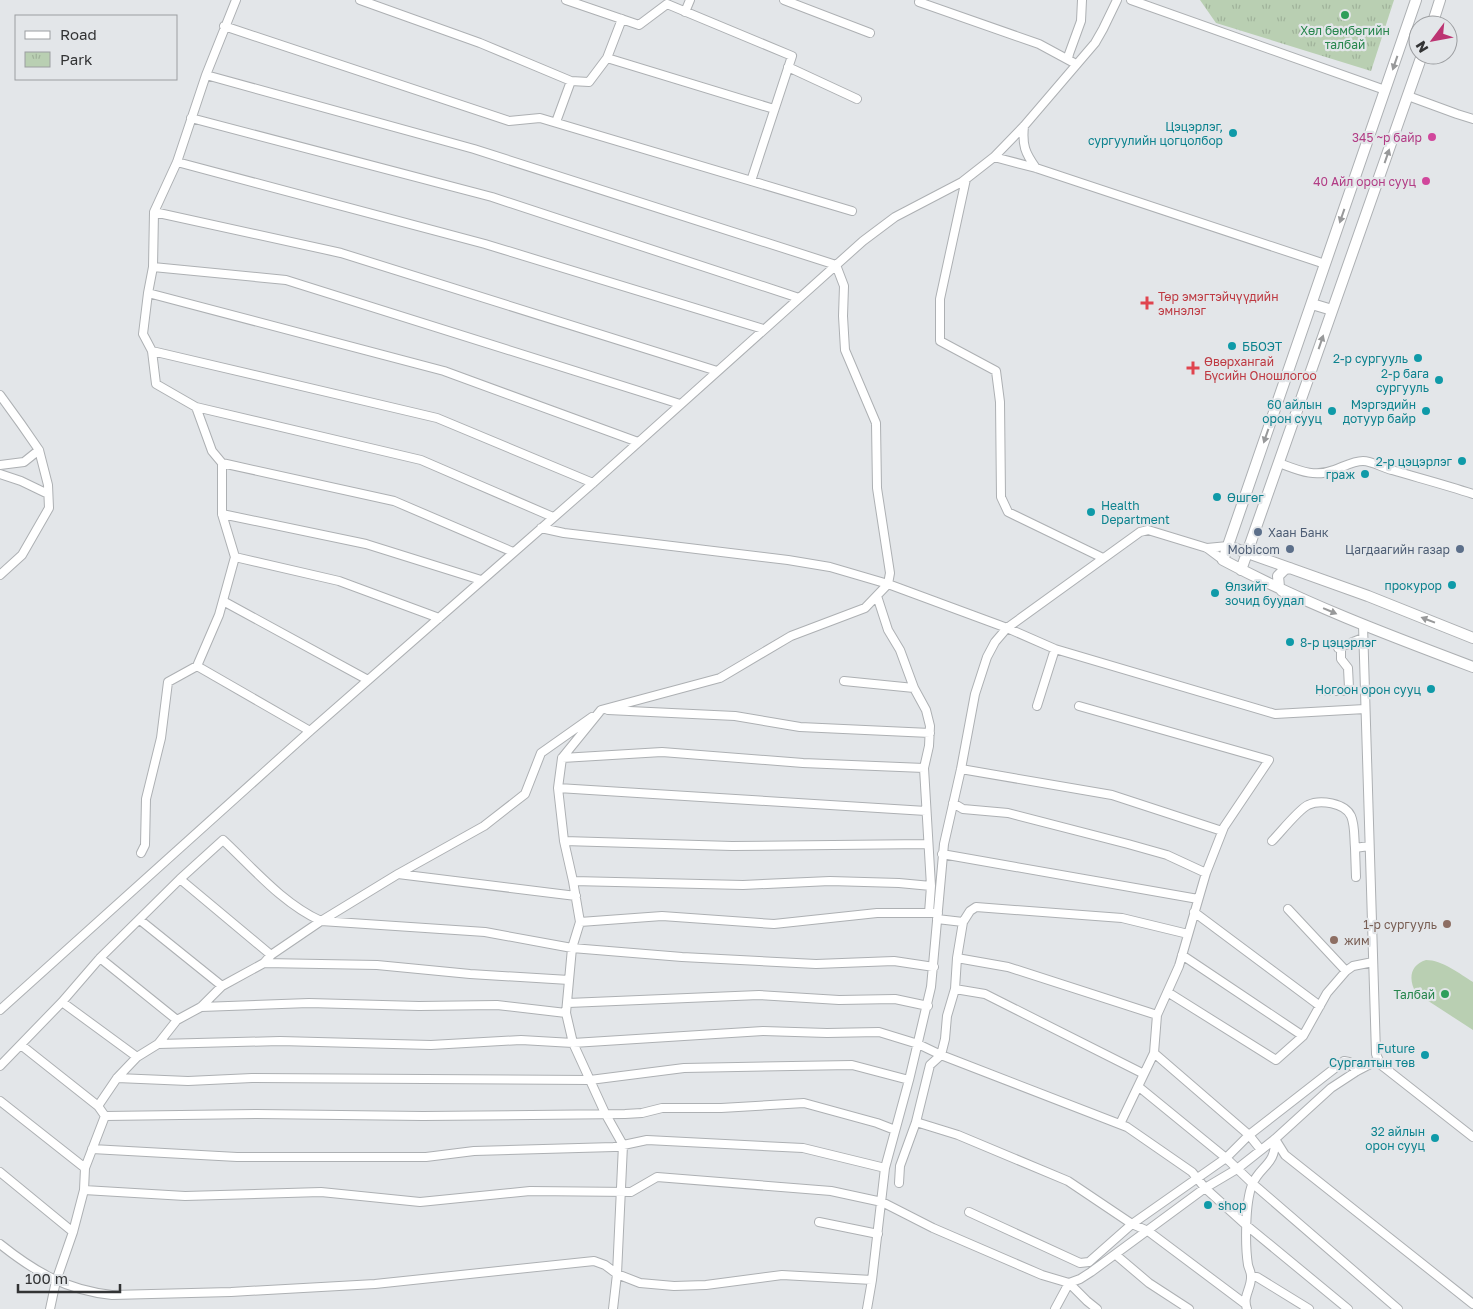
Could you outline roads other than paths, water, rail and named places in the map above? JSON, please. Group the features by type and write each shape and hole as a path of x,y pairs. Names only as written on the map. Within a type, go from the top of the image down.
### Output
{"main road":[{"path":"1416,0 1223,560 1282,591 1363,625 1473,667"},
{"path":"1435,15 1440,0"},
{"path":"1241,570 1419,65"},
{"path":"1312,304 1332,310"},
{"path":"1228,546 1473,638"},
{"path":"1282,591 1279,587 1278,576 1280,572 1290,568"}],"street":[{"path":"236,0 224,26 190,118 177,162 154,212 154,267 148,293 143,334 152,351 156,384 196,407 421,460 553,518"},
{"path":"360,0 480,42 571,80 589,82 607,58 622,19"},
{"path":"566,0 639,25 667,4 792,56 751,181"},
{"path":"685,12 690,0"},
{"path":"784,0 870,33"},
{"path":"1068,59 1081,21 1082,0"},
{"path":"0,1010 310,731 553,518 863,241 895,217 966,178 994,156 1024,126 1099,36 1117,0"},
{"path":"1131,0 1386,90"},
{"path":"919,2 1039,44 1076,64"},
{"path":"224,26 509,121 540,118 556,122 852,211"},
{"path":"607,58 774,109"},
{"path":"788,67 857,99"},
{"path":"206,75 474,149 836,266"},
{"path":"556,122 571,80"},
{"path":"1408,96 1473,119"},
{"path":"190,118 492,198 799,298"},
{"path":"1024,126 1022,139 1025,149 1036,168"},
{"path":"994,156 1036,168 1325,264"},
{"path":"177,162 485,244 763,329"},
{"path":"966,178 940,299 940,341 996,370 1000,402 1001,497 1008,512 1103,558"},
{"path":"154,212 340,253 717,371"},
{"path":"98,1106 117,1078 138,1057 158,1044 177,1020 201,1007 222,986 264,963 271,955 320,921 398,874 484,826 525,794 541,753 601,710 720,678 791,636 865,608 888,584 890,573 876,488 876,423 845,350 844,286 836,266"},
{"path":"154,267 286,280 680,404"},
{"path":"148,293 444,371 638,442"},
{"path":"152,351 436,418 593,482"},
{"path":"0,395 39,450 48,485 49,508 22,555 0,574"},
{"path":"196,407 212,451 222,463 394,501 513,552"},
{"path":"0,465 24,462 39,450"},
{"path":"1279,463 1314,474 1331,472 1356,462 1365,461 1473,494"},
{"path":"140,853 145,845 146,799 161,738 168,682 197,666 223,601 235,557 222,514 222,463"},
{"path":"0,474 21,481 48,494"},
{"path":"222,514 366,544 481,580"},
{"path":"541,528 564,534 788,560 830,567 888,584 1007,628 1054,649 1275,714 1366,709"},
{"path":"867,1309 885,1168 928,1006 934,967 935,915 942,854 962,769 975,694 986,657 995,642 1007,628 1140,532 1148,530 1207,548 1223,560"},
{"path":"1207,548 1228,546"},
{"path":"235,557 339,581 439,618"},
{"path":"877,596 888,630 900,650 914,688 926,710 930,733 924,768 931,886 935,915"},
{"path":"223,601 368,680"},
{"path":"1363,625 1376,1054 1378,1060 1385,1068 1473,1138"},
{"path":"1321,691 1344,691 1349,688 1348,668 1342,659 1340,647 1364,638"},
{"path":"1037,706 1054,649"},
{"path":"197,666 310,731"},
{"path":"844,681 914,688"},
{"path":"1078,706 1269,760 1222,831 1206,873 1169,993 1157,1015 1154,1053 1120,1124"},
{"path":"601,710 735,716 800,726 930,733"},
{"path":"601,710 562,758 558,788 564,842 580,922 572,948 566,1013 573,1043 605,1113 623,1145 617,1274 613,1309"},
{"path":"562,758 662,752 803,763 924,768"},
{"path":"962,769 1112,795 1222,831"},
{"path":"558,788 926,811"},
{"path":"1272,841 1307,805 1324,802 1345,809 1351,815 1354,827 1356,877"},
{"path":"953,803 963,809 1008,814 1128,844 1167,855 1206,873"},
{"path":"0,1066 62,1002 100,958 180,879 223,840 284,898 303,913 320,921 485,932 572,948 682,957 816,964 894,961 934,967"},
{"path":"564,842 732,846 928,844"},
{"path":"1355,848 1370,846"},
{"path":"942,854 1198,899"},
{"path":"398,874 576,896"},
{"path":"180,879 271,955"},
{"path":"573,881 743,885 840,882 899,883 931,886"},
{"path":"899,1183 900,1166 916,1122 930,1065 942,1055 947,1016 956,989 957,958 963,922 970,911 976,907 1122,918 1188,934"},
{"path":"1288,909 1346,971"},
{"path":"1194,912 1320,1006"},
{"path":"580,922 662,916 774,924 877,913 935,915 963,922"},
{"path":"140,920 222,986"},
{"path":"1182,955 1303,1036"},
{"path":"100,958 177,1020"},
{"path":"957,958 1008,967 1157,1015"},
{"path":"1169,993 1276,1060 1303,1036 1328,993 1346,971 1353,966 1373,962"},
{"path":"264,963 377,965 470,974 569,980"},
{"path":"956,989 986,994 1144,1074"},
{"path":"568,1003 759,995 839,1000 895,999 928,1006"},
{"path":"62,1002 138,1057"},
{"path":"201,1007 309,1003 419,1006 497,1005 566,1013"},
{"path":"158,1044 280,1041 431,1045 521,1040 573,1043 763,1031 880,1032 918,1044 1127,1127 1192,1172 1205,1188 1246,1225 1348,1309"},
{"path":"21,1045 98,1106 105,1116"},
{"path":"1154,1053 1249,1135 1261,1150"},
{"path":"1055,1309 1069,1283 1080,1279 1116,1255 1205,1188 1237,1169 1275,1139 1331,1088 1378,1060"},
{"path":"969,1212 1080,1263 1089,1262 1132,1224 1226,1158 1249,1135 1344,1061 1349,1062 1357,1071"},
{"path":"117,1078 188,1081 281,1078 590,1080 684,1068 852,1065 909,1080"},
{"path":"1139,1087 1226,1158 1252,1183 1398,1309"},
{"path":"0,1101 85,1168"},
{"path":"105,1116 257,1114 541,1115 642,1113 662,1108 721,1108 804,1103 877,1123 895,1130"},
{"path":"50,1309 56,1281 73,1232 84,1190 85,1168 105,1116"},
{"path":"916,1122 958,1135 1068,1181 1132,1224 1148,1230 1246,1306 1251,1277 1248,1265 1246,1225 1249,1195 1252,1183 1271,1160 1275,1150 1275,1139"},
{"path":"1275,1139 1285,1155 1473,1304"},
{"path":"92,1149 237,1157 426,1157 474,1151 614,1147 647,1140 803,1148 885,1168"},
{"path":"0,1172 73,1232"},
{"path":"84,1190 185,1196 321,1192 420,1202 530,1191 631,1192 657,1177 831,1191 882,1202 934,1228 1042,1275 1069,1283 1087,1302 1097,1309"},
{"path":"819,1222 878,1234"},
{"path":"0,1244 23,1263 56,1281 95,1293 112,1295 231,1292 375,1284 582,1261 594,1261 605,1265 617,1274 640,1283 674,1286 706,1285 782,1275 872,1280"},
{"path":"1116,1255 1149,1283 1189,1309"},
{"path":"1251,1277 1257,1276 1309,1309"}],"place":[{"name":"Хөл бөмбөгийн талбай","path":"1345,15"},
{"name":"Цэцэрлэг, сургуулийн цогцолбор","path":"1233,133"},
{"name":"345 ~р байр","path":"1432,137"},
{"name":"40 Айл орон сууц","path":"1426,181"},
{"name":"Төр эмэгтэйчүүдийн эмнэлэг","path":"1147,303"},
{"name":"ББОЭТ","path":"1232,346"},
{"name":"2-р сургууль","path":"1418,358"},
{"name":"Өвөрхангай Бүсийн Оношлогоо","path":"1193,368"},
{"name":"2-р бага сургууль","path":"1439,380"},
{"name":"60 айлын орон сууц","path":"1332,411"},
{"name":"Мэргэдийн дотуур байр","path":"1426,411"},
{"name":"2-р цэцэрлэг","path":"1462,461"},
{"name":"граж","path":"1365,474"},
{"name":"Өшгөг","path":"1217,497"},
{"name":"Health Department","path":"1091,512"},
{"name":"Хаан Банк","path":"1258,532"},
{"name":"Mobicom","path":"1290,549"},
{"name":"Цагдаагийн газар","path":"1460,549"},
{"name":"прокурор","path":"1452,585"},
{"name":"Өлзийт зочид буудал","path":"1215,593"},
{"name":"8-р цэцэрлэг","path":"1290,642"},
{"name":"Ногоон орон сууц","path":"1431,689"},
{"name":"1-р сургууль","path":"1447,924"},
{"name":"жим","path":"1334,940"},
{"name":"Талбай","path":"1445,994"},
{"name":"Future Сургалтын төв","path":"1425,1055"},
{"name":"32 айлын орон сууц","path":"1435,1138"},
{"name":"shop","path":"1208,1205"}]}
